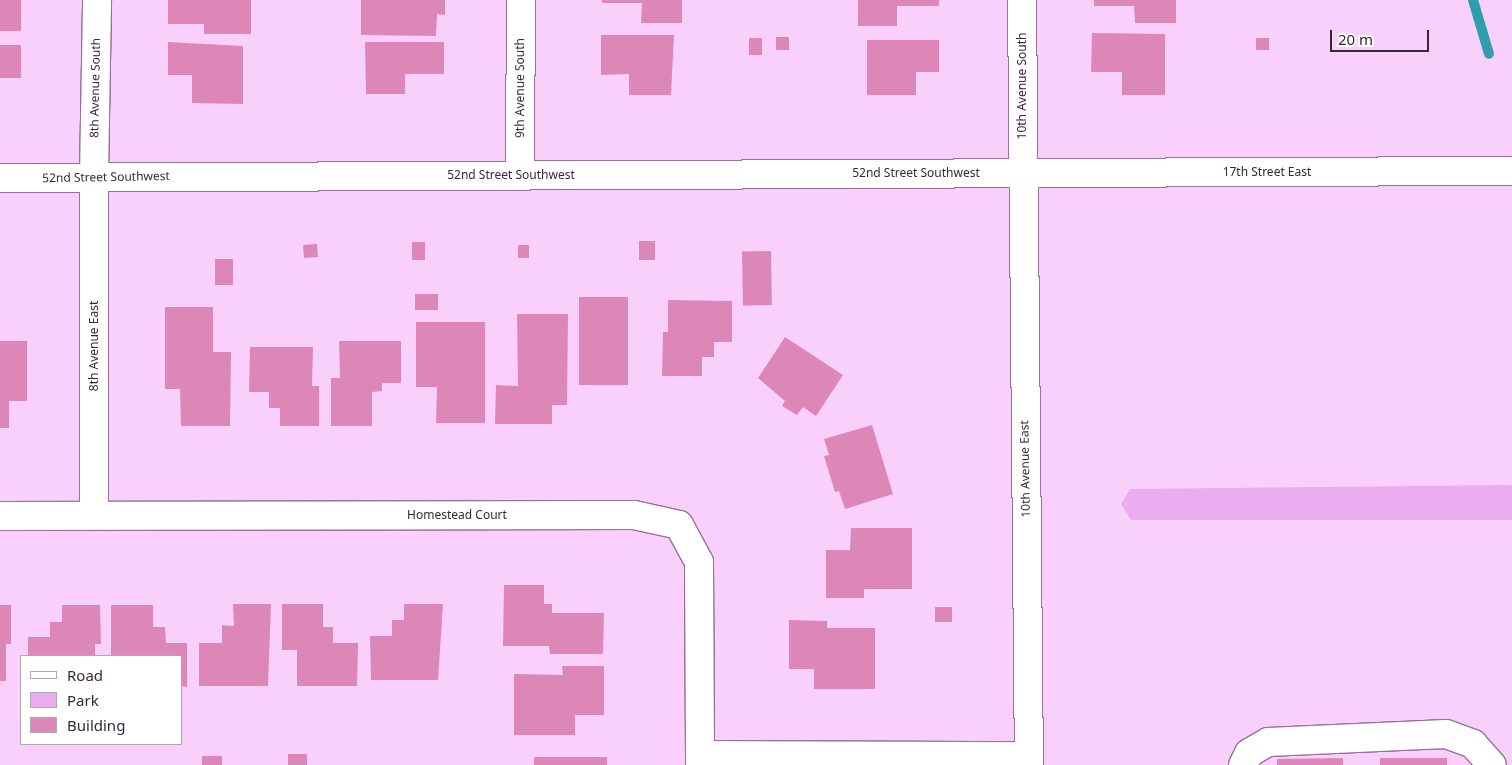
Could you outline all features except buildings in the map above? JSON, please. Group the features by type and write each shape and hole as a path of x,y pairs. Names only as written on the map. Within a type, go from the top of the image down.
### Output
{"street":[{"name":"8th Avenue South","path":"94,176 97,0"},
{"name":"9th Avenue South","path":"520,175 521,0"},
{"name":"10th Avenue South","path":"1022,0 1022,173"},
{"name":"17th Street East","path":"1022,173 1512,171"},
{"name":"52nd Street Southwest","path":"0,178 94,176 1022,173"},
{"name":"10th Avenue East","path":"1022,173 1029,760"},
{"name":"8th Avenue East","path":"94,176 94,515"},
{"name":"Homestead Court","path":"0,516 634,515 679,525 698,562 700,760 1029,760"},
{"path":"1243,765 1249,753 1268,742 1446,734 1473,744 1492,765"}],"green space":[{"path":"1512,485 1512,520 1131,520 1121,504 1130,489"}],"waterway":[{"path":"1473,0 1489,54"}]}
